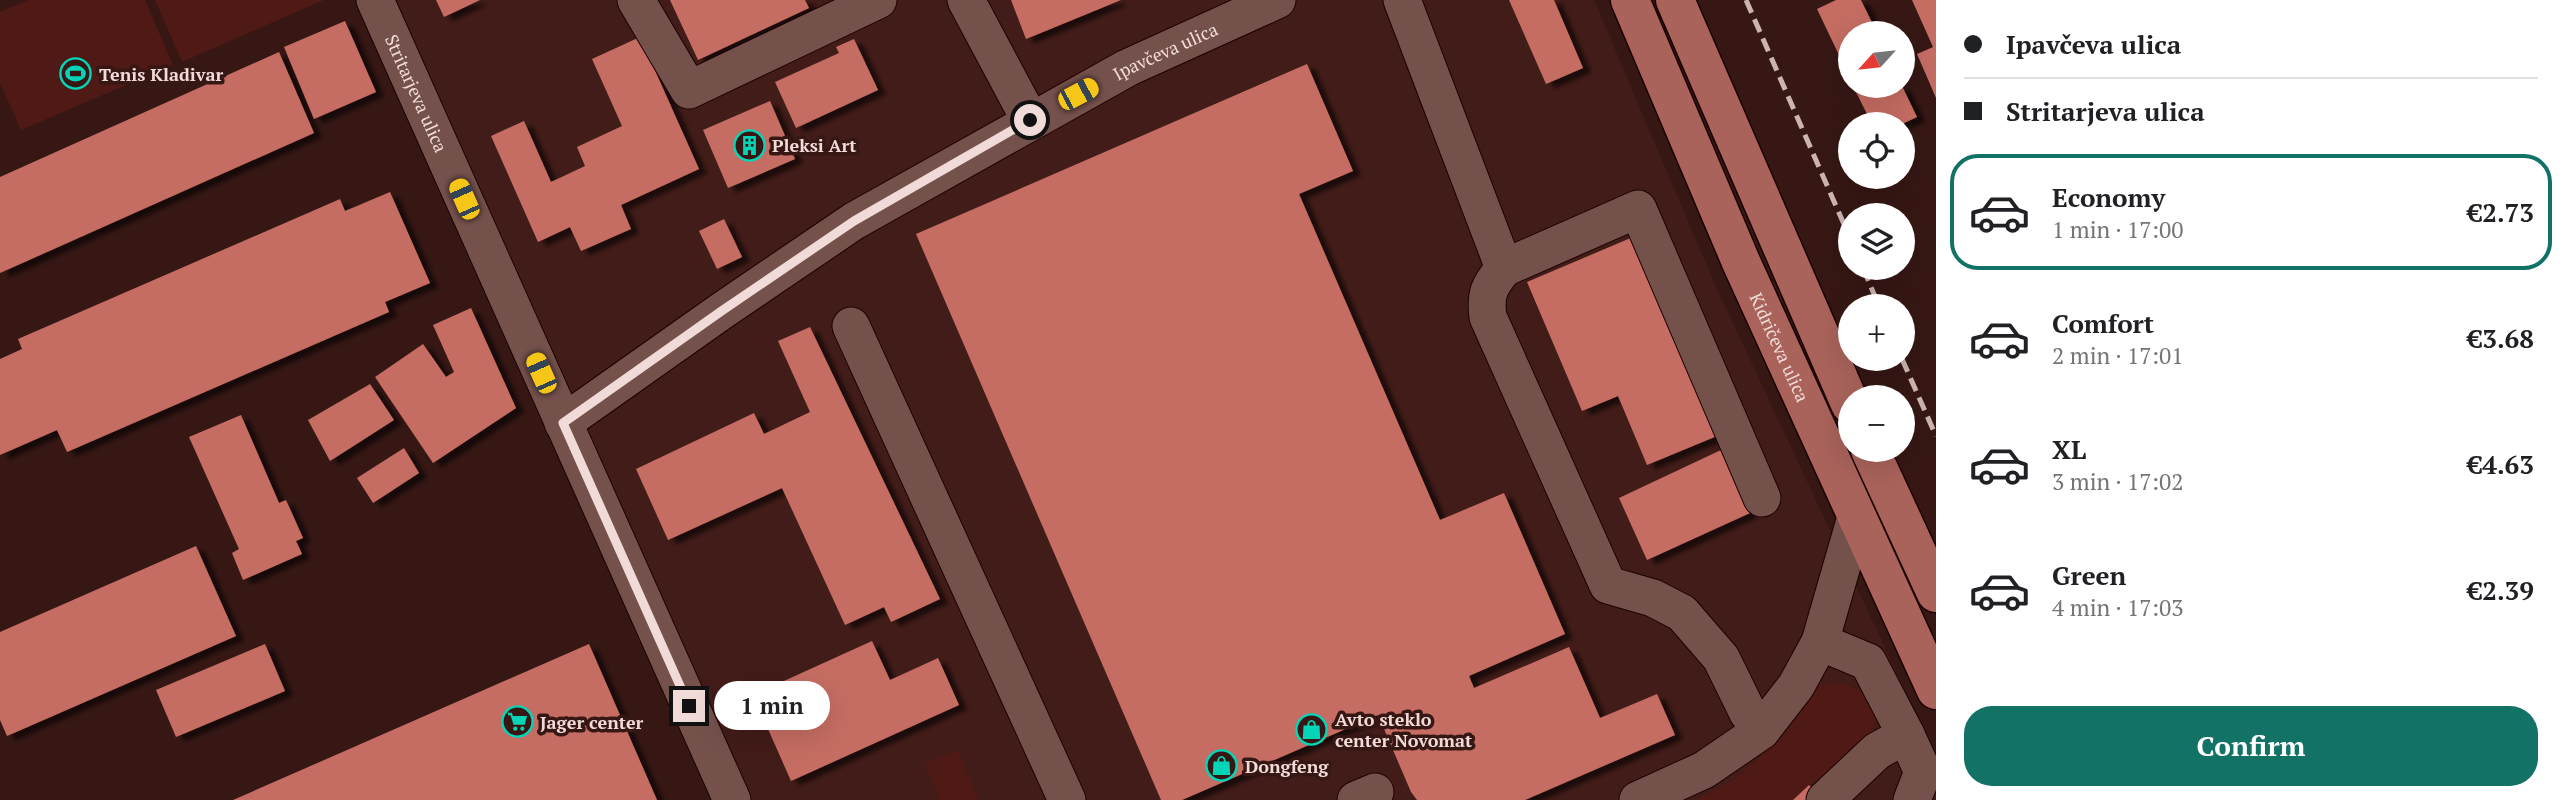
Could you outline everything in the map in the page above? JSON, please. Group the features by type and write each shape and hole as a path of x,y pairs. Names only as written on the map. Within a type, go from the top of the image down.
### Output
{"main road":[{"name":"Kidričeva ulica","path":"1630,0 1736,249 1936,690"},
{"path":"1675,0 1842,385"},
{"path":"1876,462 1936,593"}],"street":[{"name":"Stritarjeva ulica","path":"375,0 732,800"},
{"path":"636,0 689,90 878,0"},
{"path":"966,0 1030,120"},
{"name":"Ipavčeva ulica","path":"563,423 854,221 1030,120 1234,9 1277,0"},
{"path":"1402,0 1504,268"},
{"path":"1761,731 1748,713 1721,658 1682,613 1653,598 1608,585 1488,317 1485,299 1493,281 1504,268 1638,209 1762,498"},
{"path":"851,326 1067,800"},
{"path":"1638,800 1704,770 1761,731 1796,686 1820,642 1856,517"},
{"path":"1820,642 1868,662 1923,772 1912,800"},
{"path":"1825,800 1877,751 1906,735"}],"shaded area":[{"name":"Tenis Kladivar","path":"28,0 145,0 173,65 21,130 0,83 0,12"},
{"path":"155,0 324,0 182,62"},
{"path":"362,0 1594,0 1716,287 1932,748 1936,758 1936,800 730,800"},
{"path":"1842,683 1858,689 1871,703 1876,722 1869,742 1809,785 1793,800 1696,800 1736,778 1759,759 1806,696 1821,685"},
{"path":"957,750 979,800 940,800 924,764"}],"building":[{"path":"436,0 480,0 444,17"},
{"path":"670,0 805,0 809,8 698,60"},
{"path":"1011,0 1121,0 1026,39"},
{"path":"1509,0 1554,0 1583,68 1546,84"},
{"path":"1836,0 1861,0 1871,21 1838,21 1838,53 1817,9"},
{"path":"1912,0 1936,0 1936,98 1917,54 1933,47"},
{"path":"345,21 376,92 314,119 284,47"},
{"path":"640,37 699,169 621,205 631,229 581,251 570,227 538,242 491,136 524,121 551,182 585,166 577,147 622,126 592,59"},
{"path":"854,39 878,90 796,128 775,82 839,53 836,47"},
{"path":"279,52 314,133 0,273 0,177"},
{"path":"1307,64 1353,171 1299,194 1440,520 1504,493 1565,634 1469,676 1474,688 1569,647 1600,718 1657,694 1675,735 1525,800 1417,800 1411,792 1378,715 1182,800 1161,800 916,234"},
{"path":"1859,98 1908,98 1915,112 1866,112"},
{"name":"Pleksi Art","path":"770,101 795,159 728,188 703,130"},
{"path":"390,192 430,283 385,302 389,312 67,452 57,430 0,455 0,359 22,349 18,339 340,199 345,211"},
{"path":"724,219 742,257 717,269 699,231"},
{"path":"1633,237 1717,436 1647,465 1618,396 1582,411 1527,282"},
{"path":"471,308 516,408 433,463 375,377 423,344 446,377 454,372 433,325"},
{"path":"810,327 940,599 891,622 884,607 845,625 782,488 668,540 636,469 754,413 764,434 810,412 778,341"},
{"path":"370,384 394,420 330,461 308,420"},
{"path":"241,415 279,503 286,500 303,538 296,541 302,554 243,580 232,553 239,549 189,437"},
{"path":"404,448 419,473 373,503 357,478"},
{"path":"1721,450 1750,513 1647,560 1619,498"},
{"path":"196,546 236,636 7,736 0,720 0,632"},
{"path":"872,641 890,680 938,658 959,705 791,781 753,695"},
{"path":"265,644 285,691 176,737 156,690"},
{"name":"Jager center","path":"589,644 657,800 233,800"},
{"path":"1809,785 1823,800 1793,800"}],"railway":[{"path":"1746,0 1838,211"},
{"path":"1868,280 1874,294"},
{"path":"1907,371 1936,436"}],"place":[{"name":"Tenis Kladivar","path":"76,74"},
{"name":"Pleksi Art","path":"749,145"},
{"name":"Jager center","path":"517,722"},
{"name":"Avto steklo center Novomat","path":"1312,729"},
{"name":"Dongfeng","path":"1222,766"}],"route":[{"path":"689,706 563,423 854,221 1030,120"}]}
